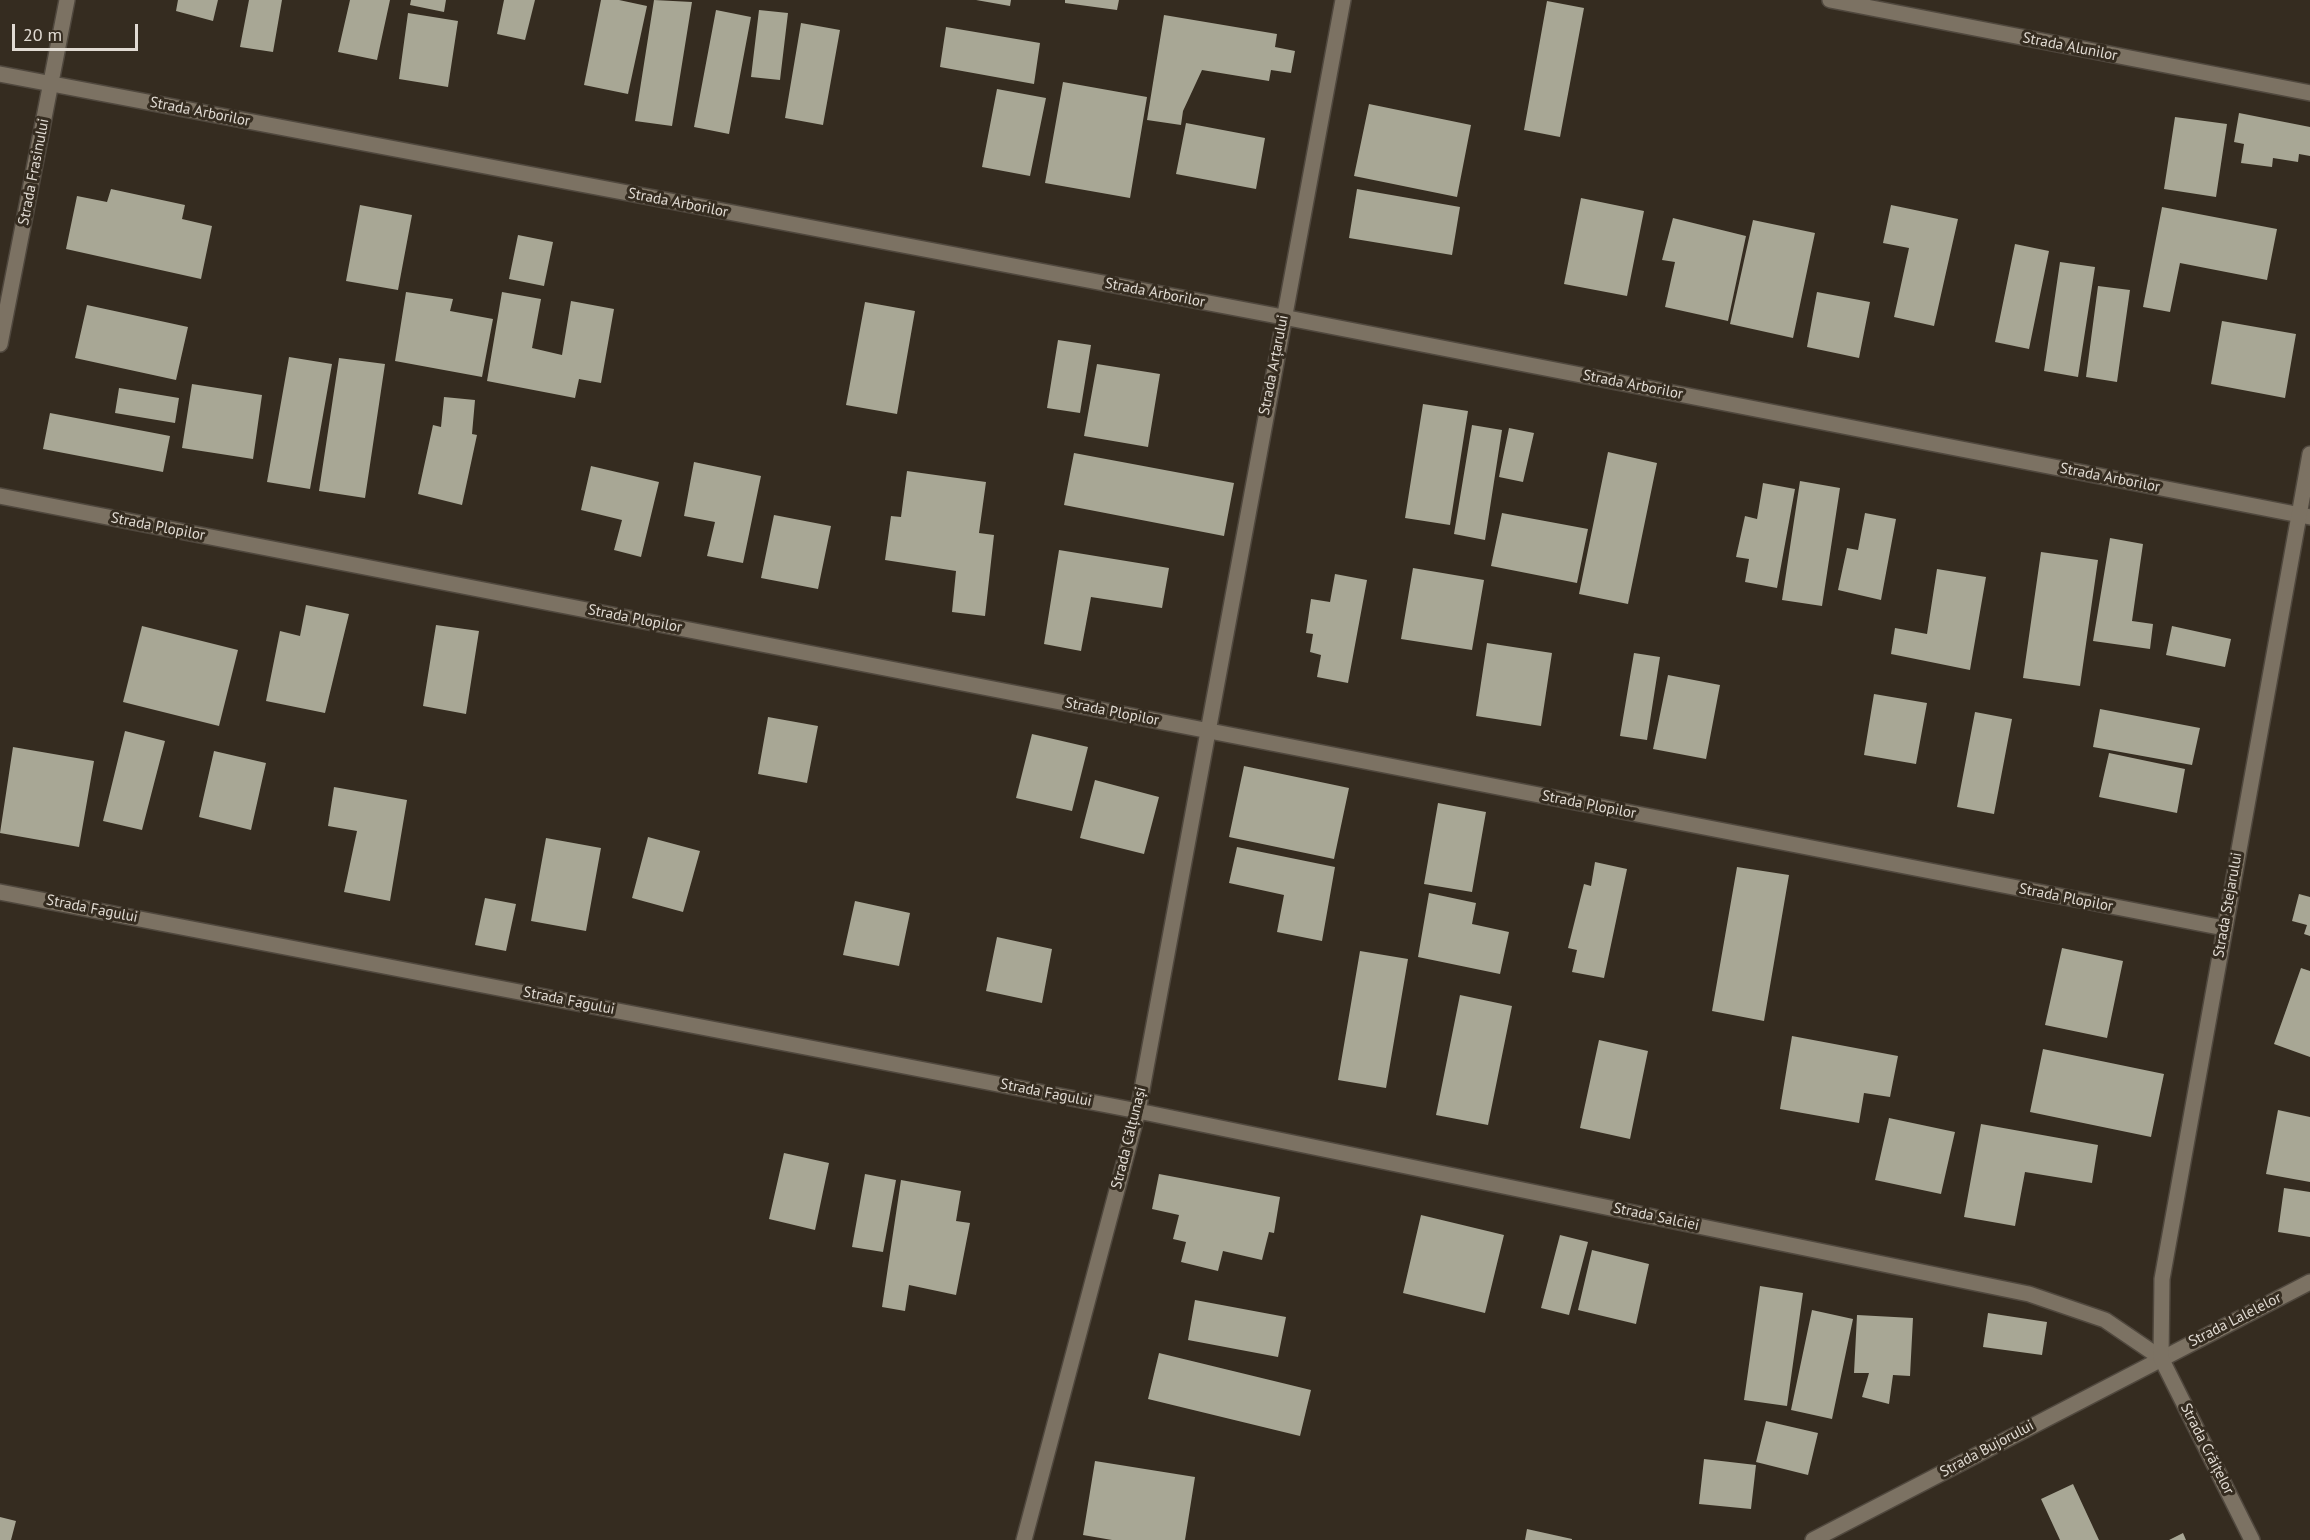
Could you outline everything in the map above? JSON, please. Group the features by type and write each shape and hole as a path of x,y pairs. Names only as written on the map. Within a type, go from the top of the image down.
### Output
{"street":[{"name":"Strada Frasinului","path":"0,344 67,0"},
{"name":"Strada Arțarului","path":"1206,730 1343,0"},
{"name":"Strada Alunilor","path":"1830,0 2310,93"},
{"name":"Strada Arborilor","path":"0,74 1283,317 2305,516"},
{"name":"Strada Stejarului","path":"2161,1358 2162,1279 2224,928 2305,516 2310,454"},
{"name":"Strada Plopilor","path":"0,496 2224,928"},
{"name":"Strada Călțunași","path":"1024,1540 1138,1111 1206,730"},
{"name":"Strada Fagului","path":"0,892 1138,1111"},
{"name":"Strada Salciei","path":"1138,1111 2029,1294 2105,1320 2161,1358"},
{"name":"Strada Lalelelor","path":"2161,1358 2310,1282"},
{"name":"Strada Bujorului","path":"1814,1540 2161,1358"},
{"name":"Strada Crăițelor","path":"2161,1358 2252,1540"}],"building":[{"path":"178,0 218,0 213,21 176,11"},
{"path":"249,0 282,0 273,52 240,47"},
{"path":"350,0 390,0 377,60 338,52"},
{"path":"411,0 446,0 444,12 410,5"},
{"path":"504,0 535,0 525,40 497,34"},
{"path":"601,0 619,0 647,6 628,94 584,85"},
{"path":"654,0 692,2 672,126 635,121"},
{"path":"976,0 1011,0 1010,6"},
{"path":"1065,0 1119,0 1117,10 1065,3"},
{"path":"1547,1 1584,8 1560,137 1524,130"},
{"path":"716,10 751,17 729,134 694,127"},
{"path":"759,10 788,13 780,80 751,77"},
{"path":"408,13 458,21 448,87 399,79"},
{"path":"1164,15 1277,34 1275,47 1295,51 1291,73 1271,70 1269,81 1202,70 1183,111 1181,125 1147,120"},
{"path":"801,23 840,30 823,125 785,118"},
{"path":"946,27 1040,43 1034,84 940,67"},
{"path":"1063,82 1147,97 1130,198 1045,183"},
{"path":"997,89 1046,98 1030,176 982,167"},
{"path":"1369,104 1471,125 1457,197 1354,176"},
{"path":"2239,113 2310,127 2310,156 2299,154 2298,162 2273,158 2272,167 2241,163 2244,144 2234,142"},
{"path":"2175,117 2227,124 2216,197 2164,189"},
{"path":"1186,123 1265,138 1256,189 1176,174"},
{"path":"111,189 185,205 182,219 212,226 201,279 66,249 77,196 107,202"},
{"path":"1357,189 1460,207 1452,255 1349,238"},
{"path":"1581,198 1644,211 1627,296 1564,284"},
{"path":"360,205 412,215 398,290 346,281"},
{"path":"1891,205 1958,219 1934,326 1894,317 1909,248 1883,243"},
{"path":"2162,207 2277,229 2267,280 2180,263 2170,312 2143,307"},
{"path":"1673,218 1746,236 1728,321 1665,307 1675,262 1662,260"},
{"path":"1753,220 1815,233 1793,338 1730,324"},
{"path":"518,235 553,242 544,286 509,279"},
{"path":"2015,244 2049,251 2029,349 1995,342"},
{"path":"2060,262 2095,267 2078,377 2044,371"},
{"path":"2098,286 2130,290 2117,382 2086,377"},
{"path":"406,292 453,299 450,311 493,319 482,377 395,361"},
{"path":"502,292 541,299 532,348 562,355 571,301 614,309 601,383 579,379 575,398 487,381"},
{"path":"1817,292 1870,302 1859,358 1807,347"},
{"path":"865,302 915,311 897,414 846,405"},
{"path":"87,305 188,327 176,380 75,358"},
{"path":"2222,321 2296,334 2285,398 2211,384"},
{"path":"1058,340 1091,345 1080,413 1047,408"},
{"path":"289,357 332,364 310,489 267,482"},
{"path":"339,358 385,364 365,498 319,491"},
{"path":"1097,364 1160,374 1148,447 1084,436"},
{"path":"192,384 262,395 253,459 182,448"},
{"path":"119,388 179,398 175,423 115,413"},
{"path":"444,397 475,400 472,434 477,435 462,505 418,494 433,425 441,427"},
{"path":"1423,404 1468,411 1450,525 1405,518"},
{"path":"50,413 170,436 163,472 43,449"},
{"path":"1472,425 1502,430 1485,540 1454,534"},
{"path":"1509,428 1534,433 1523,482 1499,477"},
{"path":"1608,452 1657,463 1628,604 1579,594"},
{"path":"1074,453 1234,483 1224,536 1064,505"},
{"path":"694,462 761,476 743,563 707,556 715,522 684,516"},
{"path":"591,466 659,482 641,557 614,550 622,520 581,510"},
{"path":"907,471 986,482 979,533 994,535 985,616 952,612 956,571 885,560 891,516 901,517"},
{"path":"1800,481 1840,488 1822,606 1782,600"},
{"path":"1763,483 1795,489 1777,588 1745,582 1749,559 1736,557 1745,516 1757,519"},
{"path":"1502,513 1588,529 1577,583 1491,566"},
{"path":"1865,513 1896,519 1881,600 1838,590 1847,548 1858,550"},
{"path":"774,515 831,526 818,589 761,578"},
{"path":"2110,538 2143,544 2132,621 2153,624 2150,649 2093,641"},
{"path":"1059,550 1169,568 1162,608 1091,597 1081,651 1044,644"},
{"path":"2041,552 2098,560 2080,686 2023,678"},
{"path":"1413,568 1484,580 1472,650 1401,639"},
{"path":"1937,569 1986,577 1970,670 1891,654 1895,628 1927,634"},
{"path":"1335,574 1367,580 1348,683 1317,677 1321,655 1310,652 1313,634 1306,633 1311,599 1330,602"},
{"path":"306,605 349,614 325,713 266,701 280,631 300,636"},
{"path":"436,625 479,631 466,714 423,706"},
{"path":"142,626 238,650 219,726 123,702"},
{"path":"2172,626 2231,639 2225,667 2166,655"},
{"path":"1487,643 1552,653 1541,726 1476,716"},
{"path":"1634,653 1660,657 1647,740 1620,736"},
{"path":"1668,675 1720,685 1706,759 1653,749"},
{"path":"1874,694 1927,703 1916,764 1864,755"},
{"path":"2100,709 2200,728 2192,765 2093,747"},
{"path":"1975,712 2012,719 1994,814 1957,807"},
{"path":"768,717 818,726 807,783 758,774"},
{"path":"125,731 165,741 142,830 103,821"},
{"path":"1032,734 1088,747 1072,811 1016,798"},
{"path":"13,747 94,761 79,847 0,833"},
{"path":"214,751 266,763 251,830 199,817"},
{"path":"2109,753 2185,769 2177,813 2099,797"},
{"path":"1244,766 1349,788 1334,859 1229,837"},
{"path":"1095,780 1159,797 1144,854 1080,838"},
{"path":"334,787 407,800 390,901 344,892 357,831 328,826"},
{"path":"1438,803 1486,812 1472,892 1424,884"},
{"path":"648,837 700,851 683,912 632,898"},
{"path":"546,838 601,848 586,931 531,921"},
{"path":"1237,847 1335,867 1322,941 1277,932 1284,895 1229,883"},
{"path":"1595,862 1627,869 1604,978 1572,972 1577,950 1568,948 1584,884 1591,886"},
{"path":"1737,867 1789,875 1764,1021 1712,1011"},
{"path":"1429,893 1476,903 1472,924 1509,932 1500,974 1418,957"},
{"path":"2299,894 2310,897 2310,936 2304,934 2307,925 2292,921"},
{"path":"485,898 516,904 506,951 475,945"},
{"path":"855,901 910,913 899,966 843,955"},
{"path":"997,937 1052,949 1042,1003 986,991"},
{"path":"2062,948 2123,961 2107,1038 2045,1025"},
{"path":"1360,951 1408,959 1386,1088 1338,1080"},
{"path":"2301,968 2310,971 2310,1057 2274,1044"},
{"path":"1460,995 1512,1006 1488,1125 1436,1115"},
{"path":"1792,1036 1898,1056 1890,1097 1864,1093 1859,1123 1780,1109"},
{"path":"1599,1040 1648,1051 1630,1139 1580,1128"},
{"path":"2043,1049 2164,1074 2151,1137 2030,1112"},
{"path":"2278,1110 2310,1117 2310,1182 2266,1174"},
{"path":"1889,1118 1955,1132 1941,1194 1875,1180"},
{"path":"1981,1124 2098,1145 2092,1183 2025,1172 2015,1226 1964,1217"},
{"path":"784,1153 829,1163 815,1230 769,1219"},
{"path":"865,1174 896,1180 883,1252 852,1247"},
{"path":"1159,1174 1280,1197 1274,1233 1269,1232 1262,1260 1223,1251 1218,1271 1181,1262 1186,1242 1173,1239 1179,1215 1152,1209"},
{"path":"901,1180 961,1191 956,1221 970,1223 956,1295 909,1285 905,1311 882,1307"},
{"path":"2284,1188 2310,1192 2310,1237 2278,1232"},
{"path":"1421,1215 1504,1235 1485,1313 1403,1293"},
{"path":"1560,1235 1588,1242 1569,1315 1541,1308"},
{"path":"1592,1250 1649,1264 1636,1324 1578,1310"},
{"path":"1760,1286 1803,1293 1787,1406 1744,1400"},
{"path":"1195,1300 1286,1317 1278,1357 1188,1340"},
{"path":"1812,1310 1853,1319 1832,1419 1791,1410"},
{"path":"1988,1313 2047,1322 2042,1355 1983,1347"},
{"path":"1857,1315 1913,1318 1910,1376 1893,1375 1889,1404 1862,1397 1869,1373 1854,1373"},
{"path":"1159,1353 1311,1390 1300,1436 1148,1399"},
{"path":"1766,1421 1818,1433 1808,1475 1756,1462"},
{"path":"1704,1459 1756,1465 1751,1509 1699,1504"},
{"path":"1095,1461 1195,1477 1185,1540 1112,1540 1083,1535"},
{"path":"2073,1484 2099,1540 2060,1540 2041,1499"},
{"path":"0,1517 16,1521 11,1540 0,1540"},
{"path":"1527,1529 1572,1539 1572,1540 1525,1540"},
{"path":"2183,1533 2186,1540 2169,1540"}]}
